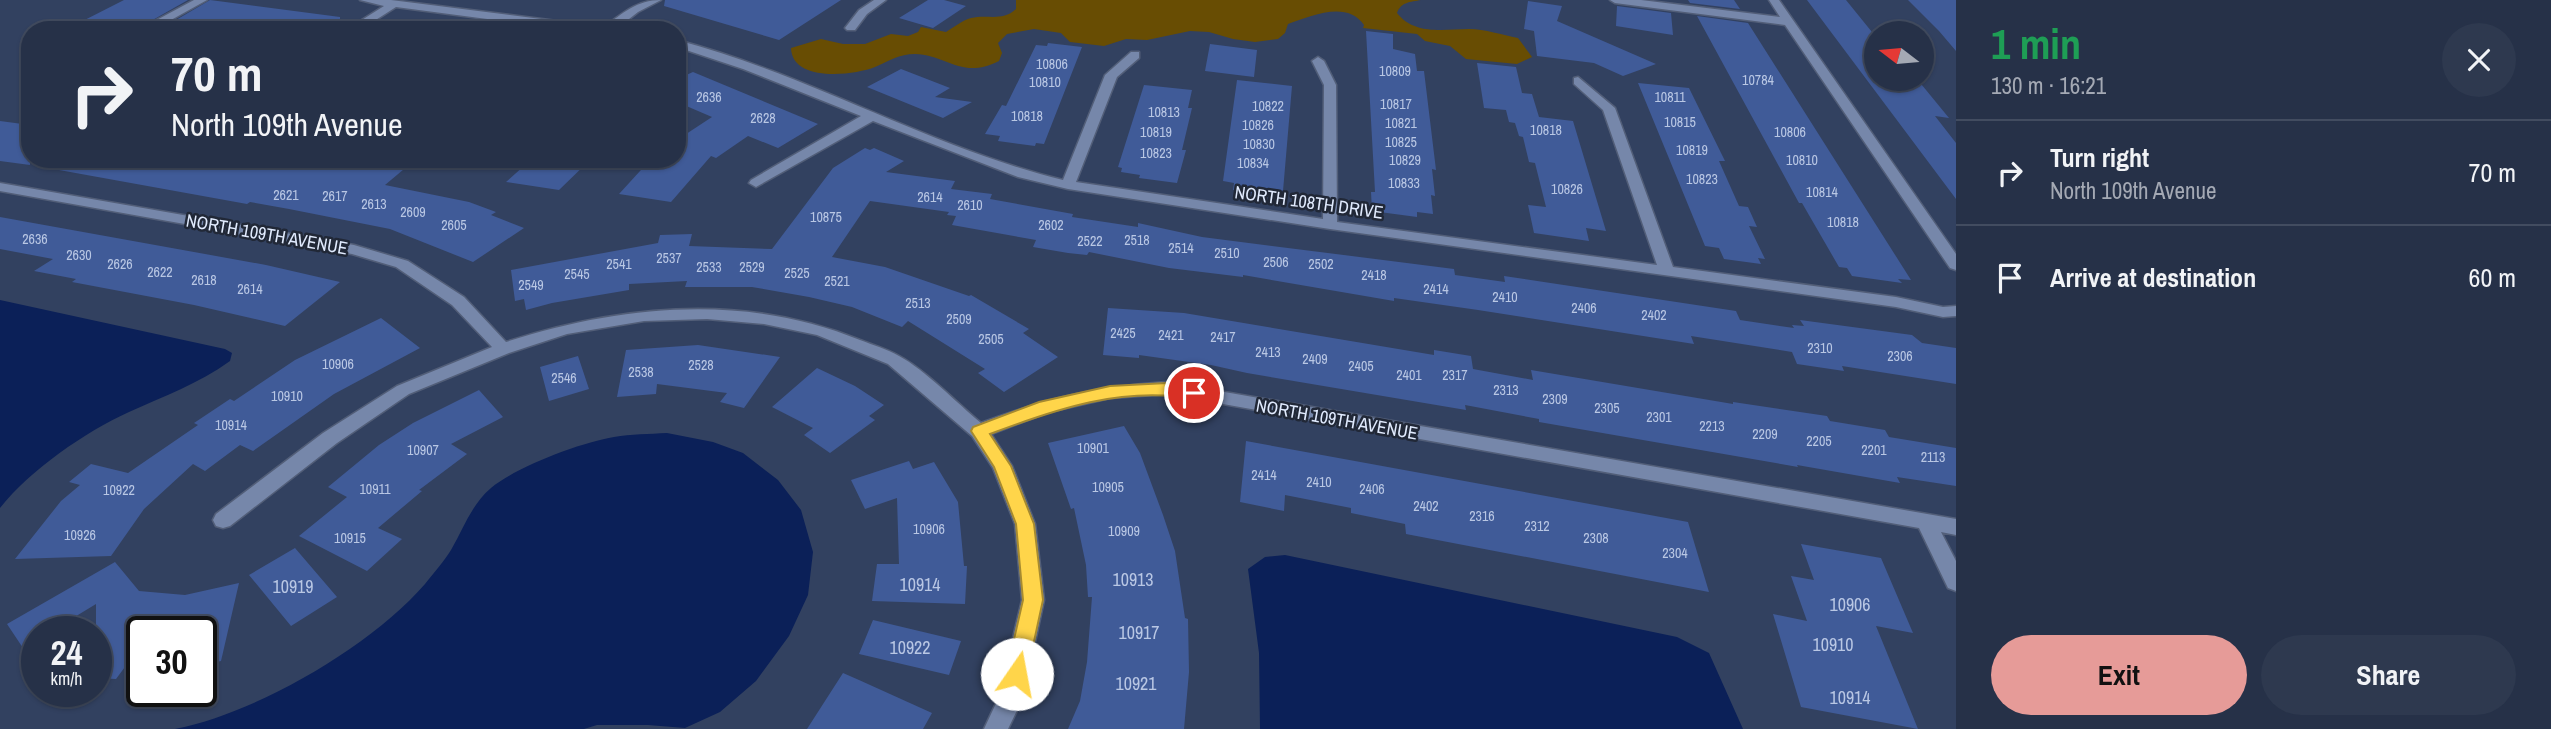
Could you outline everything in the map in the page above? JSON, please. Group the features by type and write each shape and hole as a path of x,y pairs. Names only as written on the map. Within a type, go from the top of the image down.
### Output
{"street":[{"path":"161,21 202,0"},
{"path":"365,0 529,21"},
{"path":"620,21 634,10 656,0"},
{"path":"851,28 863,12 881,0"},
{"path":"1615,0 1791,22"},
{"path":"1774,0 1956,265"},
{"path":"367,21 394,4"},
{"name":"NORTH 108TH DRIVE","path":"686,46 747,66 996,165 1068,185 1330,225 1896,302 1943,312 1956,311"},
{"path":"1068,185 1111,75 1135,55"},
{"path":"1318,61 1331,86 1330,225"},
{"path":"1578,81 1609,108 1667,272"},
{"path":"756,183 873,116"},
{"name":"NORTH 109TH AVENUE","path":"0,187 342,247 402,264 458,302 503,349"},
{"path":"223,520 330,438 403,390 503,349 565,328 644,316 706,314 764,319 821,330 894,360 979,431 1002,466 1025,524 1033,600 1011,698 996,729"},
{"name":"NORTH 109TH AVENUE","path":"979,431 1045,406 1110,391 1167,388 1956,527"},
{"path":"1926,522 1956,582"}],"shaded area":[{"path":"1016,0 1421,0 1403,5 1397,13 1412,25 1421,28 1475,29 1518,38 1532,57 1517,64 1466,59 1450,46 1425,41 1417,34 1363,28 1364,25 1357,17 1339,12 1318,14 1288,24 1285,33 1278,39 1255,42 1209,32 1190,31 1147,40 1126,39 1104,46 1070,42 1061,33 1034,29 1007,34 998,43 1002,53 999,61 975,68 955,65 926,55 909,54 865,70 825,74 801,67 794,59 791,48 821,39 843,44 865,44 891,34 908,36 918,32 921,27 946,32 971,18 1000,17 1011,13 1016,9"}],"water":[{"path":"0,300 225,349 232,353 230,361 206,376 112,420 59,453 0,508"},
{"path":"667,433 713,442 743,453 778,480 801,510 813,552 808,595 789,636 756,681 720,712 685,728 597,725 584,729 175,729 207,721 276,693 310,674 374,631 425,584 451,550 478,502 502,480 550,456 585,444 620,436"},
{"path":"1285,555 1677,637 1709,653 1743,729 1260,729 1259,653 1248,569 1265,557"}],"building":[{"path":"124,0 188,0 151,21 83,21"},
{"path":"210,0 340,17 340,21 174,21"},
{"path":"665,0 841,0 779,40 664,6"},
{"path":"928,0 944,0 966,6 933,28 899,18"},
{"path":"1688,0 1734,0 1740,9 1690,3"},
{"path":"1807,0 1846,0 1864,22 1864,76"},
{"path":"1908,0 1956,0 1956,51 1934,26 1934,21 1929,21"},
{"path":"1528,1 1562,6 1557,21 1656,64 1623,76 1594,63 1537,56 1534,31 1524,29"},
{"path":"1617,6 1671,13 1673,35 1616,26"},
{"path":"1697,16 1748,23 1911,280 1898,279 1902,283 1852,276 1847,268 1839,267 1802,203 1799,203"},
{"path":"1366,31 1393,34 1393,49 1415,54 1417,71 1424,71 1436,170 1432,169 1435,196 1431,195 1433,214 1417,212 1417,217 1372,211 1371,192 1375,192"},
{"path":"1048,43 1082,47 1044,144 1036,143 1035,146 998,141 1000,136 985,134 1002,105 1006,106 1036,45 1047,46"},
{"path":"1210,44 1257,50 1254,77 1205,71"},
{"path":"1477,63 1516,67 1522,93 1532,94 1539,117 1573,121 1606,231 1586,228 1589,241 1534,233 1528,205 1546,207 1535,163 1529,162 1523,137 1519,136 1515,123 1509,122 1506,110 1484,108"},
{"path":"901,69 950,88 935,97 972,102 943,118 867,87"},
{"path":"693,72 818,124 778,148 748,136 716,158 711,156 671,202 619,194 643,168 686,168 686,134 712,117 686,106 686,75"},
{"path":"1237,80 1292,86 1283,191 1276,190 1275,197 1233,190 1234,183 1223,181"},
{"path":"1638,83 1689,88 1725,161 1719,161 1739,206 1748,207 1757,227 1749,226 1765,259 1758,258 1761,264 1724,259 1719,248 1705,246"},
{"path":"1144,85 1192,90 1188,108 1192,108 1182,150 1186,150 1177,183 1139,178 1140,175 1121,172 1122,168 1118,167"},
{"path":"1875,91 1927,91 1949,118 1935,116 1956,143 1956,199"},
{"path":"0,121 21,124 21,164 0,161"},
{"path":"865,148 874,148 904,161 886,172 955,181 951,189 992,194 990,199 1073,214 1072,217 1138,227 1138,223 1202,237 1454,269 1455,275 1505,282 1504,276 1736,311 1740,320 1794,328 1792,325 1804,326 1800,320 1912,335 1922,343 1956,348 1956,384 1842,366 1844,371 1797,364 1792,352 1691,336 1694,344 1478,310 1394,298 1394,301 1243,275 1169,268 1089,252 1087,255 1068,253 1033,247 1036,240 952,225 956,216 947,215 949,212 870,201 832,257 885,267 971,295 1029,329 1023,333 1058,357 1004,392 978,373 985,369 908,321 902,327 852,307 809,297 752,287 685,287 687,281 629,284 629,290 526,310 524,299 515,301 511,270 658,243 660,235 692,234 689,246 772,249 833,168"},
{"path":"405,168 385,185 469,202 496,212 491,215 524,228 473,262 390,229 59,170"},
{"path":"522,168 582,168 559,190 506,182"},
{"path":"0,217 266,265 340,282 285,326 194,305 72,282 76,279 34,271 53,259 0,249"},
{"path":"1108,308 1184,313 1434,355 1434,350 1471,356 1473,369 1533,380 1531,370 1733,404 1827,416 1830,421 1885,430 1889,437 1956,448 1956,486 1897,477 1900,483 1797,465 1798,467 1539,422 1539,419 1465,405 1466,410 1211,365 1139,355 1139,358 1103,355"},
{"path":"381,318 420,348 334,394 253,451 240,445 205,471 193,464 144,509 111,556 15,559 61,501 80,485 69,482 91,464 128,473 198,425 194,423 230,399 234,401 295,360"},
{"path":"698,345 780,357 744,408 720,402 727,393 657,384 656,394 617,397 626,350"},
{"path":"578,356 589,389 549,401 540,367"},
{"path":"817,368 855,386 884,405 869,416 875,420 830,453 804,435 813,428 772,407"},
{"path":"479,390 503,417 451,444 467,454 419,490 422,491 378,528 402,539 367,571 299,536 347,497 328,487 379,445 413,423"},
{"path":"1124,426 1140,453 1175,551 1185,618 1188,619 1189,672 1184,729 1068,729 1080,701 1087,662 1092,597 1088,597 1086,565 1074,508 1071,509 1048,443"},
{"path":"1246,441 1688,522 1709,592 1406,534 1405,524 1351,513 1351,508 1285,495 1284,511 1240,502"},
{"path":"909,461 913,469 934,462 958,502 964,566 967,566 965,604 872,601 877,564 899,564 897,498 865,509 851,480"},
{"path":"1801,544 1881,558 1913,633 1876,626 1918,729 1801,707 1773,614 1807,621 1791,576 1814,580"},
{"path":"295,548 337,597 291,626 249,575"},
{"path":"115,562 139,591 185,595 239,583 221,661 217,662 217,616 126,616 126,666 116,679 112,679 112,616 96,616 96,604 76,616 21,616 21,645 7,624"},
{"path":"873,620 961,641 949,675 859,654"},
{"path":"843,673 932,713 923,729 807,729"}],"route":[{"path":"1017,674 1033,600 1025,524 1002,466 979,431 1045,406 1110,391 1167,388 1194,393"}]}
